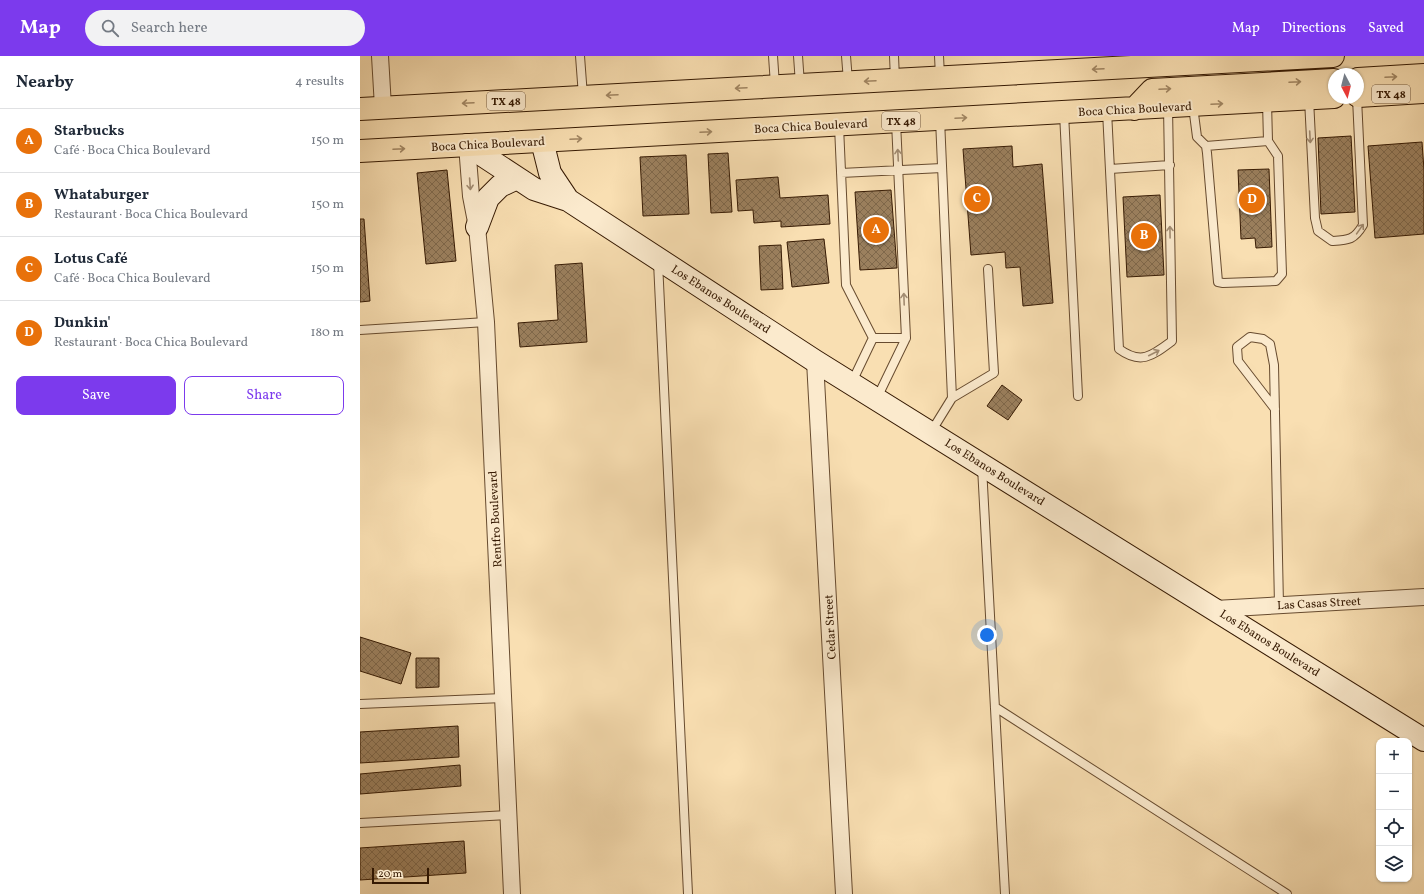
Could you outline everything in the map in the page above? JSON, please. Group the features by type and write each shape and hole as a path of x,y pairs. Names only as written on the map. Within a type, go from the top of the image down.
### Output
{"main road":[{"name":"TX 48","path":"360,108 895,80 939,67 1319,56"},
{"path":"1364,79 1424,75"},
{"path":"1134,109 1152,90 1328,80"},
{"name":"TX 48","path":"1364,97 1424,92"},
{"name":"Boca Chica Boulevard","path":"360,151 1328,97"}],"street":[{"path":"380,56 383,107"},
{"name":"Los Ebanos Boulevard","path":"542,141 550,173 568,200"},
{"name":"Los Ebanos Boulevard","path":"467,145 534,189 568,200 876,399 1424,740"},
{"name":"Rentfro Boulevard","path":"467,145 471,196 477,227 486,322 512,894"},
{"path":"477,227 488,198 500,186 517,178"},
{"name":"Cedar Street","path":"815,360 844,894"},
{"name":"Las Casas Street","path":"1215,609 1424,596"}],"lane":[{"path":"580,56 583,97"},
{"path":"773,56 775,86"},
{"path":"798,56 800,85"},
{"path":"846,56 848,82"},
{"path":"894,56 895,80"},
{"path":"1309,98 1314,218 1318,231 1332,241 1349,240 1359,233 1364,225 1358,104"},
{"path":"1193,105 1197,137 1206,146 1208,160 1218,282 1276,281 1282,274 1278,156 1268,141 1267,101"},
{"path":"1107,110 1119,349 1128,355 1144,358 1160,350 1172,341 1168,107"},
{"path":"1064,112 1078,396"},
{"path":"940,119 952,398"},
{"path":"876,399 906,338 896,122"},
{"path":"839,125 846,285 874,338"},
{"path":"1206,146 1268,141"},
{"path":"1110,169 1170,165"},
{"path":"841,173 942,168"},
{"path":"658,258 688,894"},
{"path":"931,433 952,398 994,373 988,269"},
{"path":"360,330 486,322"},
{"path":"1275,410 1238,361 1238,347 1250,337 1263,339 1270,344 1274,365 1275,410 1279,605"},
{"path":"874,338 906,338"},
{"path":"851,383 874,338"},
{"path":"982,464 1005,894"},
{"path":"360,704 503,698"},
{"path":"995,707 1287,894"},
{"path":"360,823 508,815"}],"building":[{"path":"1351,136 1355,212 1321,214 1318,138"},
{"path":"1422,142 1424,170 1424,234 1375,238 1368,146"},
{"path":"1012,146 1013,167 1042,164 1053,303 1023,306 1020,267 1006,268 1005,252 971,255 963,149"},
{"path":"728,153 732,212 711,213 708,154"},
{"path":"686,155 689,214 643,216 640,157"},
{"path":"1269,169 1272,247 1256,248 1255,238 1241,239 1238,170"},
{"path":"447,170 456,261 426,264 417,173"},
{"path":"778,177 780,198 828,195 830,224 781,227 781,221 754,223 753,210 738,211 736,180"},
{"path":"891,190 897,268 860,270 855,192"},
{"path":"1160,195 1164,275 1127,277 1123,197"},
{"path":"360,219 364,219 370,301 360,302"},
{"path":"824,239 829,283 792,287 787,242"},
{"path":"781,245 783,289 761,290 759,246"},
{"path":"582,263 587,342 520,347 518,323 558,320 555,265"},
{"path":"1002,385 1022,400 1008,420 987,406"},
{"path":"360,637 411,653 401,684 360,671"},
{"path":"416,658 439,658 439,687 416,688"},
{"path":"458,726 459,757 360,763 360,732"},
{"path":"460,765 461,786 360,794 360,774"},
{"path":"464,841 466,873 360,880 360,848"}],"place":[{"name":"Lotus Café","path":"977,199"},
{"name":"Dunkin'","path":"1252,200"},
{"name":"Starbucks","path":"876,230"},
{"name":"Whataburger","path":"1144,236"}]}
